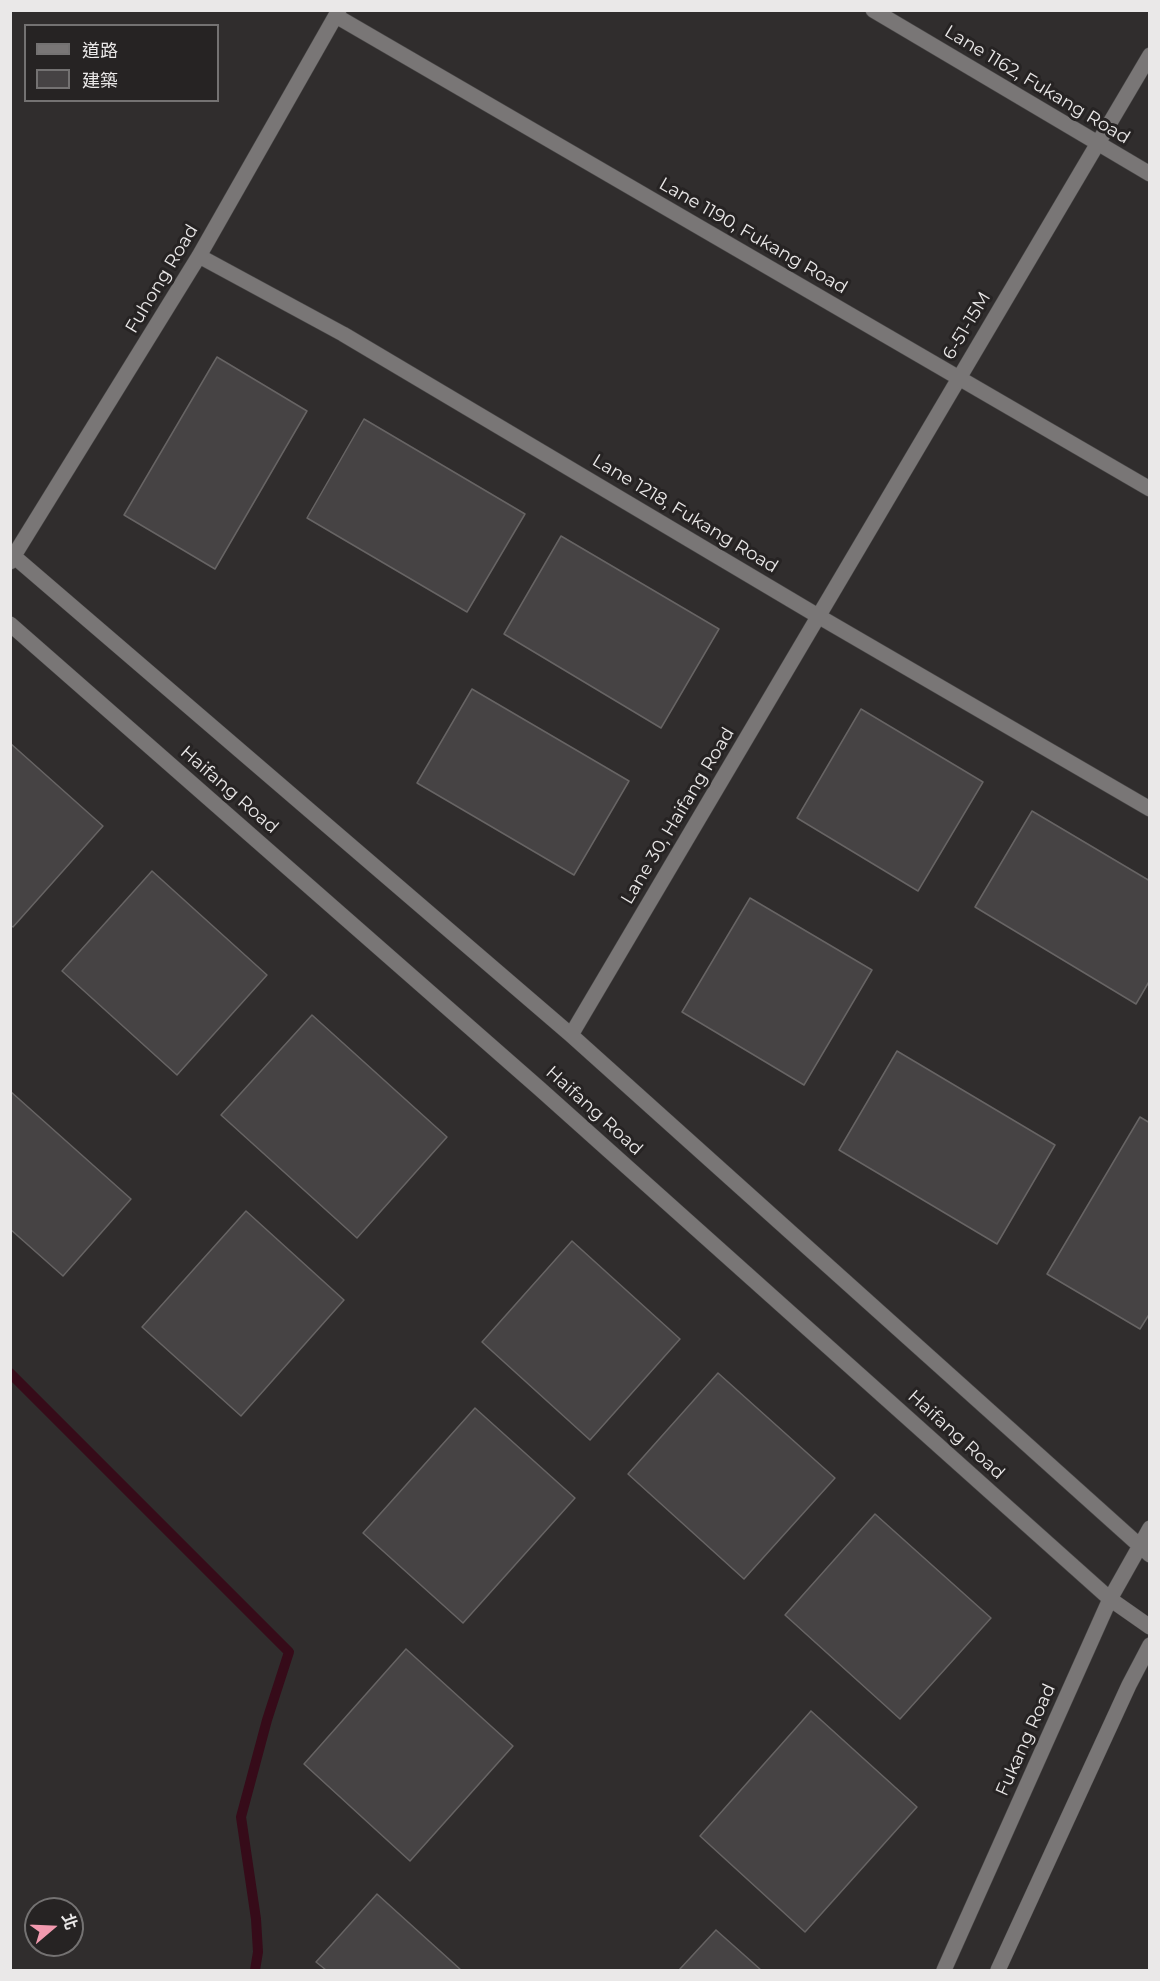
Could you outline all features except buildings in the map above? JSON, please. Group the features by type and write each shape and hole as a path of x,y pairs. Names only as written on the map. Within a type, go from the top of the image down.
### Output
{"street":[{"name":"Lane 1162, Fukang Road","path":"873,10 1149,174"},
{"name":"Fuhong Road","path":"12,558 199,256 338,14"},
{"name":"Lane 1190, Fukang Road","path":"338,14 1149,489"},
{"name":"6-51-15M","path":"818,616 1149,55"},
{"name":"Lane 1218, Fukang Road","path":"199,256 343,334 1149,809"},
{"name":"Haifang Road","path":"12,558 571,1035 1144,1550"},
{"name":"Lane 30, Haifang Road","path":"571,1035 818,616"},
{"name":"Haifang Road","path":"10,624 540,1089 1110,1599 1149,1627"},
{"name":"Fukang Road","path":"944,1971 1110,1599 1144,1550 1149,1528"},
{"path":"998,1971 1149,1645"}],"waterway":[{"path":"10,1373 289,1652 267,1720 241,1817 256,1919 258,1952 255,1970"}]}
